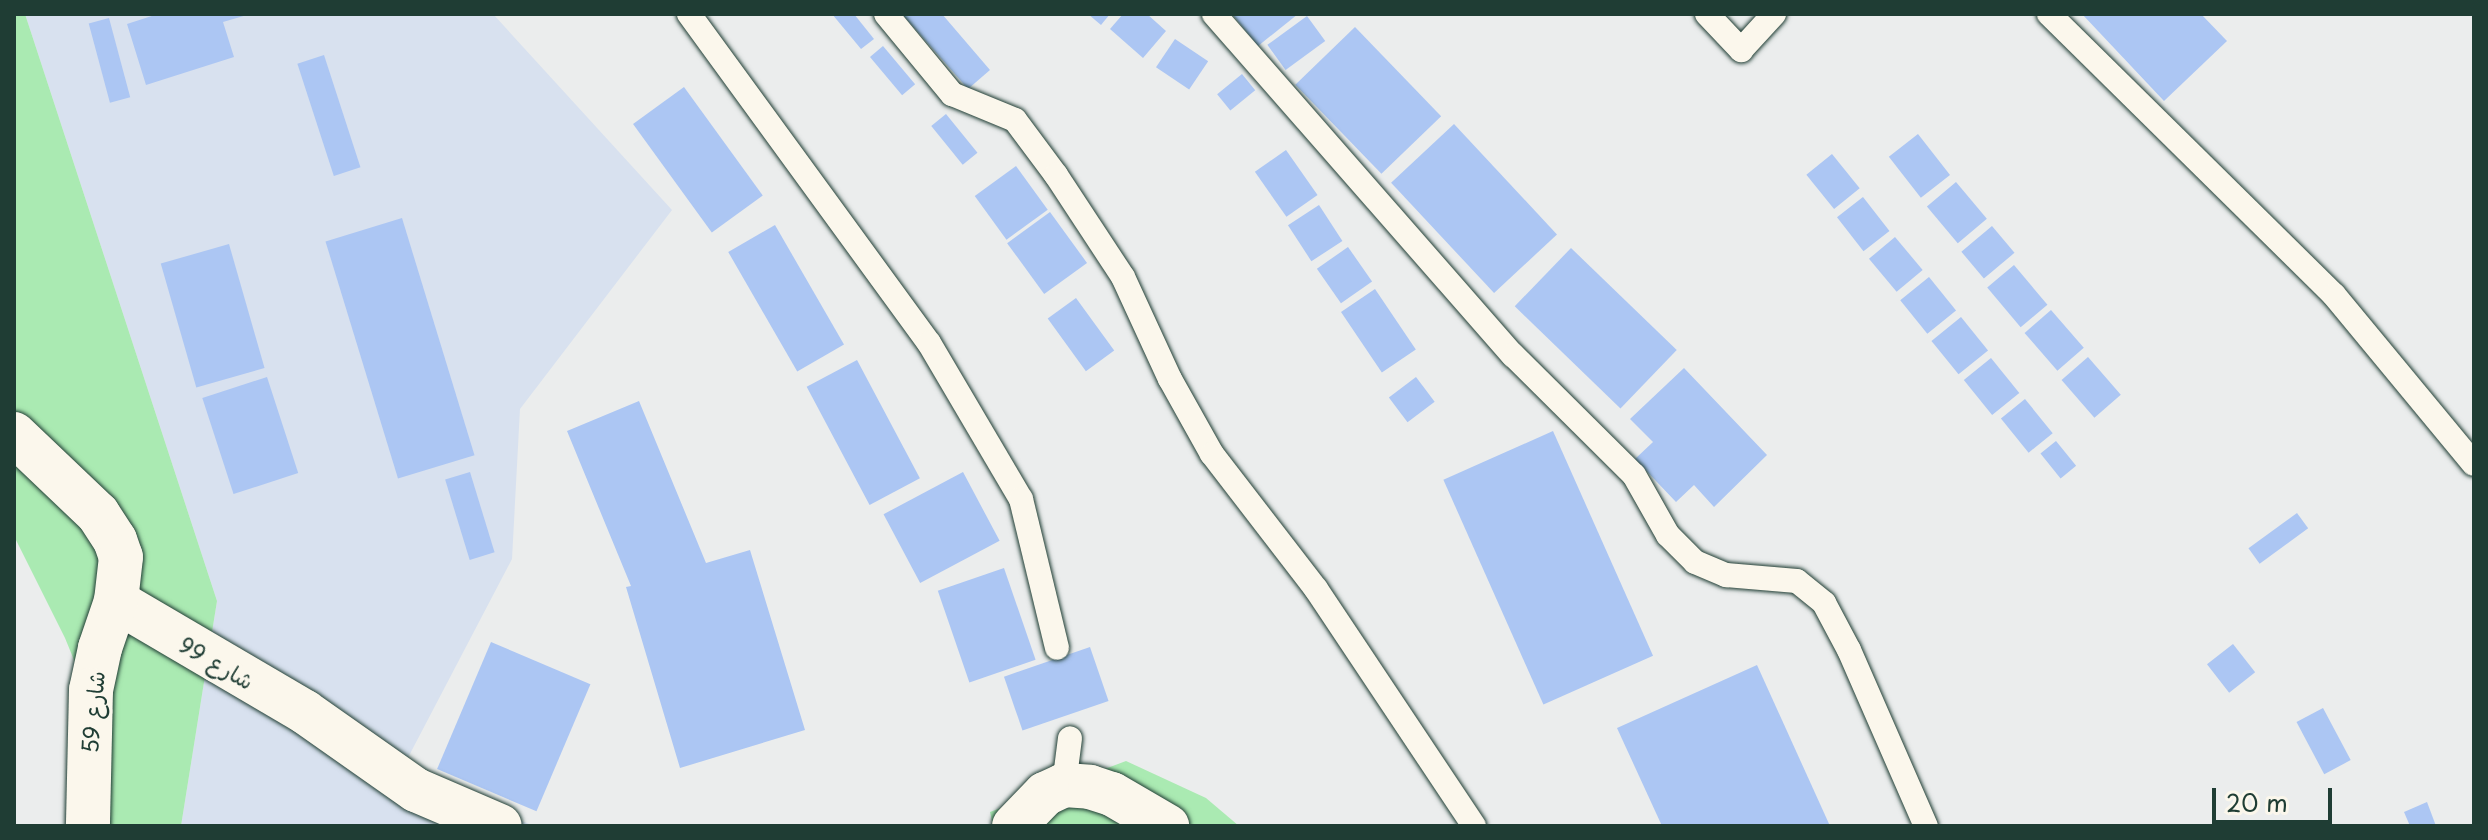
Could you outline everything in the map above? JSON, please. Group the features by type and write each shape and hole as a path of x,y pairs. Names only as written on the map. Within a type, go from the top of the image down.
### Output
{"street":[{"path":"14,434 98,514 115,540 121,557 116,601"},
{"name":"شارع 59","path":"88,826 91,690 100,648 116,601"},
{"name":"شارع 99","path":"116,601 305,712 416,790 500,826"},
{"path":"1014,826 1045,794 1064,785 1090,787 1112,794 1167,826"}],"lane":[{"path":"886,14 952,94 1015,120 1056,175 1123,277 1170,379 1212,454 1316,589 1474,826"},
{"path":"1214,14 1513,355 1634,475 1668,535 1695,562 1726,575 1797,581 1824,603 1849,650 1926,826"},
{"path":"1707,14 1741,50 1774,14"},
{"path":"2049,14 2334,295 2474,464"},
{"path":"697,20 929,343 1021,499 1057,648"},
{"path":"1064,785 1070,738"}],"shaded area":[{"path":"25,14 493,14 672,210 520,409 512,559 401,771 534,826 181,826 217,601"}],"green space":[{"path":"14,14 25,14 217,601 181,826 87,826 96,714 65,638 14,536"},
{"path":"1126,761 1206,798 1239,826 993,826 990,812"}],"building":[{"path":"158,14 247,15 223,22 234,57 146,85 127,24"},
{"path":"832,14 854,14 874,39 861,49"},
{"path":"902,14 942,14 990,70 968,89"},
{"path":"1088,14 1110,14 1101,25"},
{"path":"1123,14 1147,14 1166,31 1143,58 1110,29"},
{"path":"1232,14 1298,14 1258,46"},
{"path":"2082,14 2201,14 2227,41 2164,101"},
{"path":"1307,16 1325,41 1286,70 1267,45"},
{"path":"109,18 130,97 110,103 89,23"},
{"path":"1355,27 1441,116 1381,174 1295,85"},
{"path":"1175,39 1208,61 1189,90 1156,67"},
{"path":"883,46 915,84 902,95 870,57"},
{"path":"324,55 360,167 334,176 297,64"},
{"path":"1242,74 1255,90 1230,110 1217,94"},
{"path":"684,87 763,195 712,232 633,124"},
{"path":"946,114 977,153 963,165 931,126"},
{"path":"1454,124 1557,234 1494,293 1391,183"},
{"path":"1918,134 1950,175 1921,198 1889,157"},
{"path":"1286,150 1318,195 1286,217 1255,172"},
{"path":"1832,154 1860,188 1834,209 1806,175"},
{"path":"1016,166 1048,210 1006,240 975,196"},
{"path":"1956,182 1987,219 1958,243 1927,206"},
{"path":"1863,197 1889,231 1863,251 1837,217"},
{"path":"1319,205 1342,241 1311,261 1288,225"},
{"path":"1050,212 1087,263 1044,294 1007,243"},
{"path":"402,218 475,455 398,479 325,241"},
{"path":"775,225 844,345 797,372 728,252"},
{"path":"1992,226 2014,253 1984,279 1961,252"},
{"path":"1895,237 1923,270 1897,292 1869,259"},
{"path":"229,244 265,368 196,388 161,264"},
{"path":"1348,247 1372,281 1341,303 1317,269"},
{"path":"1571,248 1677,350 1620,408 1515,306"},
{"path":"2014,265 2047,305 2021,327 1987,287"},
{"path":"1929,277 1956,310 1927,334 1900,300"},
{"path":"1375,289 1416,350 1382,372 1341,312"},
{"path":"1076,298 1114,351 1086,371 1048,319"},
{"path":"2051,310 2084,348 2057,371 2025,333"},
{"path":"1961,317 1988,350 1959,374 1931,341"},
{"path":"2088,357 2121,395 2094,418 2062,380"},
{"path":"1991,358 2019,393 1992,415 1964,380"},
{"path":"857,360 920,478 870,505 807,387"},
{"path":"1684,368 1767,455 1714,507 1694,485 1676,502 1635,459 1653,442 1630,419"},
{"path":"267,377 298,473 234,494 202,398"},
{"path":"1416,377 1435,402 1408,422 1389,397"},
{"path":"2025,399 2053,433 2029,453 2001,419"},
{"path":"639,401 706,563 750,550 805,730 680,768 626,587 631,586 567,431"},
{"path":"1553,431 1653,656 1543,705 1443,480"},
{"path":"2056,441 2076,466 2061,478 2040,454"},
{"path":"470,472 495,552 470,560 445,480"},
{"path":"963,472 1000,541 920,583 884,514"},
{"path":"2297,513 2308,528 2260,564 2248,548"},
{"path":"1004,568 1036,660 969,683 938,591"},
{"path":"491,642 590,684 536,811 437,769"},
{"path":"2233,644 2255,672 2229,693 2207,664"},
{"path":"1090,647 1109,701 1023,731 1004,677"},
{"path":"1757,665 1830,826 1662,826 1617,728"},
{"path":"2323,708 2351,760 2324,774 2297,722"},
{"path":"2427,802 2436,826 2410,826 2404,812"}]}
